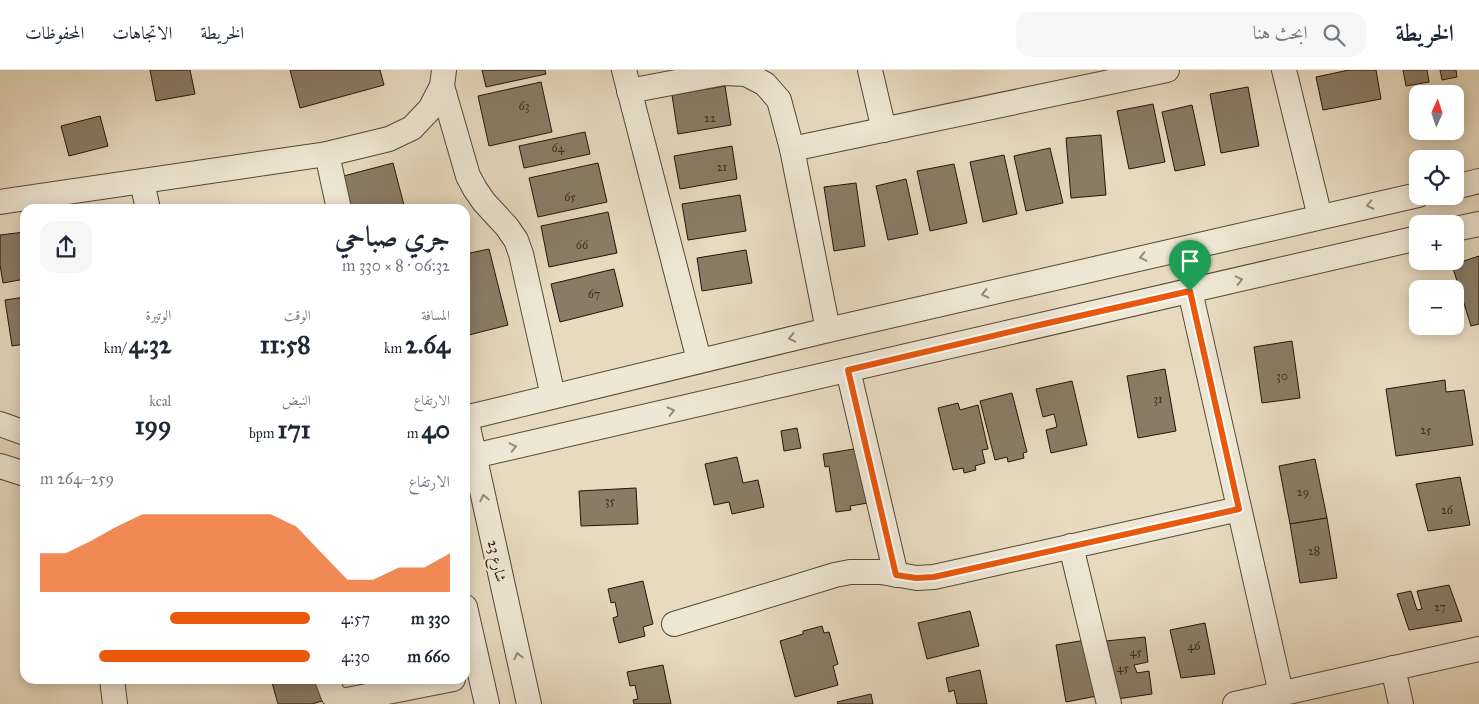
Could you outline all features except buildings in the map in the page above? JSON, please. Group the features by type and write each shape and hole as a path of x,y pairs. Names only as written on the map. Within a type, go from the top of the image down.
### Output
{"street":[{"path":"870,70 884,130"},
{"path":"792,149 1167,70"},
{"path":"1284,70 1320,216"},
{"path":"700,360 627,81 724,73 746,74 765,84 779,100 792,149 828,330"},
{"path":"0,202 327,154 389,139 412,128 430,109 443,78"},
{"path":"443,78 468,176 484,202 516,240 521,254 553,396"},
{"path":"327,154 338,204"},
{"path":"1464,185 1479,181"},
{"path":"142,182 147,204"},
{"path":"470,417 828,330 1409,197"},
{"path":"1464,227 1479,224"},
{"path":"470,457 1409,240"},
{"path":"1190,291 1281,693"},
{"path":"848,370 896,575"},
{"path":"0,424 20,431"},
{"name":"شارع 23","path":"470,457 529,704"},
{"path":"0,466 20,472"},
{"path":"674,624 835,575 865,572 916,578 934,577 1239,509"},
{"path":"1072,546 1110,704"},
{"path":"1235,704 1479,649"},
{"path":"470,650 473,675 487,704"},
{"path":"1393,668 1401,704"},
{"path":"112,684 116,704"},
{"path":"329,684 333,696 342,701 428,684"}],"route":[{"path":"1190,291 1239,509 934,577 916,578 896,575 848,370 1190,291"}]}
